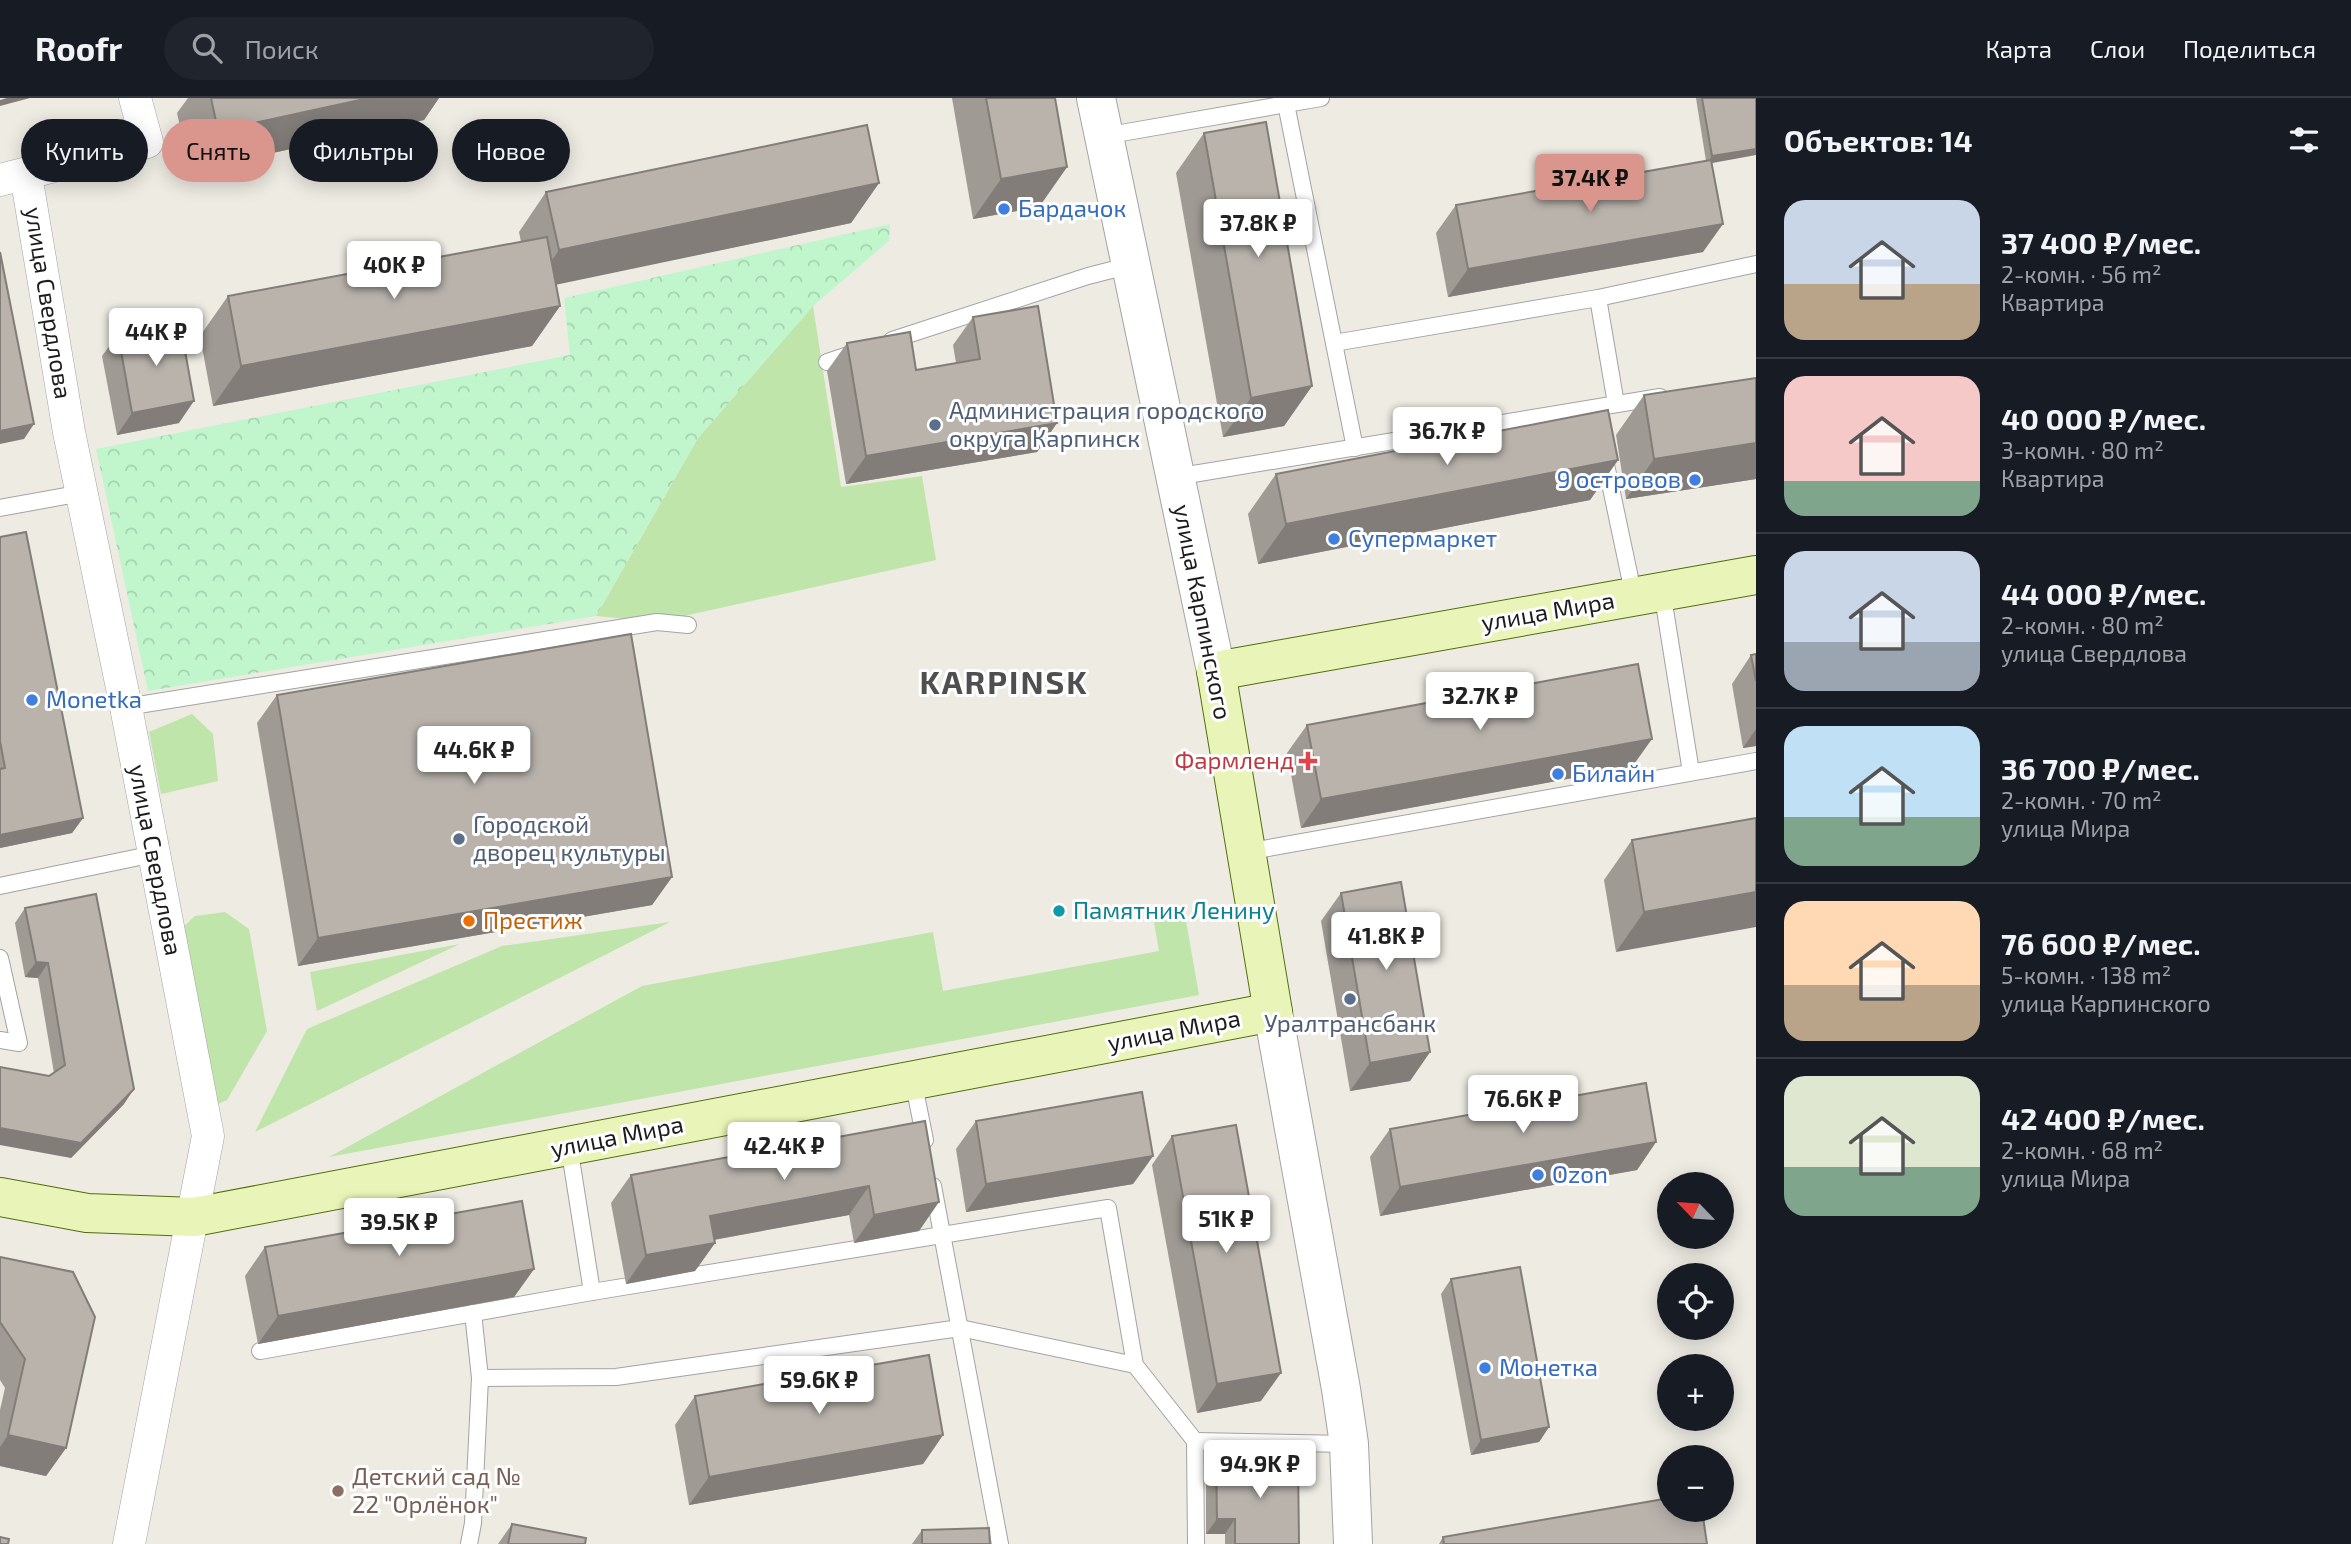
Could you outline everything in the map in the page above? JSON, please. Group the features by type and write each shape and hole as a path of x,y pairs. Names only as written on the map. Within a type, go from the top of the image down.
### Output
{"main road":[{"name":"улица Мира","path":"1216,671 1756,575"},
{"name":"улица Карпинского","path":"1216,671 1273,1012"},
{"name":"улица Мира","path":"0,1197 87,1213 194,1217 1273,1012"}],"street":[{"path":"13,178 147,142 135,98"},
{"name":"улица Карпинского","path":"1096,98 1216,671"},
{"name":"улица Свердлова","path":"13,178 126,707 208,1136 130,1544"},
{"name":"улица Карпинского","path":"1273,1012 1349,1444 1353,1544"}],"lane":[{"path":"1104,136 1321,98"},
{"path":"1286,104 1354,448"},
{"path":"1334,343 1598,298 1756,264"},
{"path":"827,362 1088,276 1131,265"},
{"path":"1598,298 1616,404"},
{"path":"1175,477 1354,448 1598,420 1616,404 1680,394"},
{"path":"1598,420 1648,594 1691,772"},
{"path":"0,508 82,493"},
{"path":"126,707 657,622 688,625"},
{"path":"1246,852 1756,761"},
{"path":"0,886 154,854"},
{"path":"0,958 19,1043 0,1040"},
{"path":"914,1080 1000,1544"},
{"path":"569,1146 592,1292"},
{"path":"260,1351 592,1292 1108,1208 1135,1365 1195,1441 1196,1544"},
{"path":"469,1544 480,1378 473,1313"},
{"path":"480,1378 616,1377 960,1328 1135,1365"},
{"path":"1195,1441 1349,1444"}],"green space":[{"path":"890,224 889,241 813,306 698,438 596,616 148,691 96,449 570,355 564,298"},
{"path":"813,306 841,487 922,476 936,560 657,622 596,616 698,438"},
{"path":"192,714 213,734 218,781 161,794 149,732"},
{"path":"1183,904 1199,995 329,1157 642,986 933,932 943,991 1159,951 1152,910"},
{"path":"225,912 249,929 267,1031 227,1100 211,1107 179,931 195,916"},
{"path":"670,922 255,1132 307,1029 502,946"},
{"path":"460,944 317,1011 310,972"}],"building":[{"path":"211,98 369,98 273,119 215,119"},
{"path":"986,98 1055,98 1067,167 1001,179"},
{"path":"1702,98 1756,98 1756,149 1712,156"},
{"path":"1266,122 1312,386 1251,398 1204,133"},
{"path":"867,125 879,183 559,250 546,192"},
{"path":"1711,160 1723,224 1468,269 1456,205"},
{"path":"547,237 560,306 241,366 228,296"},
{"path":"0,252 34,424 0,431"},
{"name":"Администрация городского округа Карпинск","path":"1038,306 1057,423 866,456 847,343 910,332 916,370 980,359 973,317"},
{"path":"180,323 194,401 132,413 118,334"},
{"path":"1756,378 1756,443 1654,459 1644,395"},
{"path":"1608,410 1618,460 1286,524 1276,474"},
{"path":"26,532 83,818 0,835 0,769 5,768 0,741 0,537"},
{"name":"Городской дворец культуры","path":"631,634 672,877 318,938 277,695"},
{"path":"1756,654 1756,681 1751,655"},
{"path":"1638,664 1652,739 1321,799 1307,725"},
{"path":"1756,818 1756,892 1644,912 1632,840"},
{"path":"1401,882 1430,1052 1370,1063 1341,893"},
{"path":"96,894 134,1089 81,1143 0,1128 0,1067 49,1076 65,1065 48,963 36,962 25,908"},
{"path":"1646,1083 1656,1142 1400,1187 1390,1129"},
{"path":"1142,1092 1153,1156 986,1184 976,1121"},
{"path":"925,1121 939,1202 874,1215 869,1186 710,1216 715,1243 646,1255 631,1175"},
{"path":"1236,1125 1281,1373 1217,1384 1172,1136"},
{"path":"522,1201 534,1269 278,1316 265,1247"},
{"path":"0,1257 73,1272 95,1317 66,1448 8,1435 25,1359 0,1322"},
{"path":"1520,1267 1549,1427 1481,1440 1451,1279"},
{"path":"929,1355 943,1435 709,1477 695,1396"},
{"path":"1298,1459 1299,1544 1235,1544 1235,1519 1217,1519 1216,1460"},
{"path":"1657,1500 1657,1522 1704,1522 1707,1544 1444,1544 1443,1537"},
{"path":"512,1524 586,1538 585,1544 508,1544"},
{"path":"989,1528 990,1544 922,1544 922,1530"},
{"path":"0,1537 9,1539 8,1544 0,1544"}],"place":[{"name":"Бардачок","path":"1004,209"},
{"name":"Администрация городского округа Карпинск","path":"935,425"},
{"name":"9 островов","path":"1695,480"},
{"name":"Супермаркет","path":"1334,539"},
{"name":"Monetka","path":"32,700"},
{"name":"Фармленд","path":"1308,761"},
{"name":"Билайн","path":"1558,774"},
{"name":"Городской дворец культуры","path":"459,839"},
{"name":"Памятник Ленину","path":"1059,911"},
{"name":"Престиж","path":"469,921"},
{"name":"Уралтрансбанк","path":"1350,999"},
{"name":"Ozon","path":"1538,1175"},
{"name":"Монетка","path":"1485,1368"},
{"name":"Детский сад № 22 \"Орлёнок\"","path":"338,1491"}],"district":[{"name":"KARPINSK","path":"1004,683"}]}
